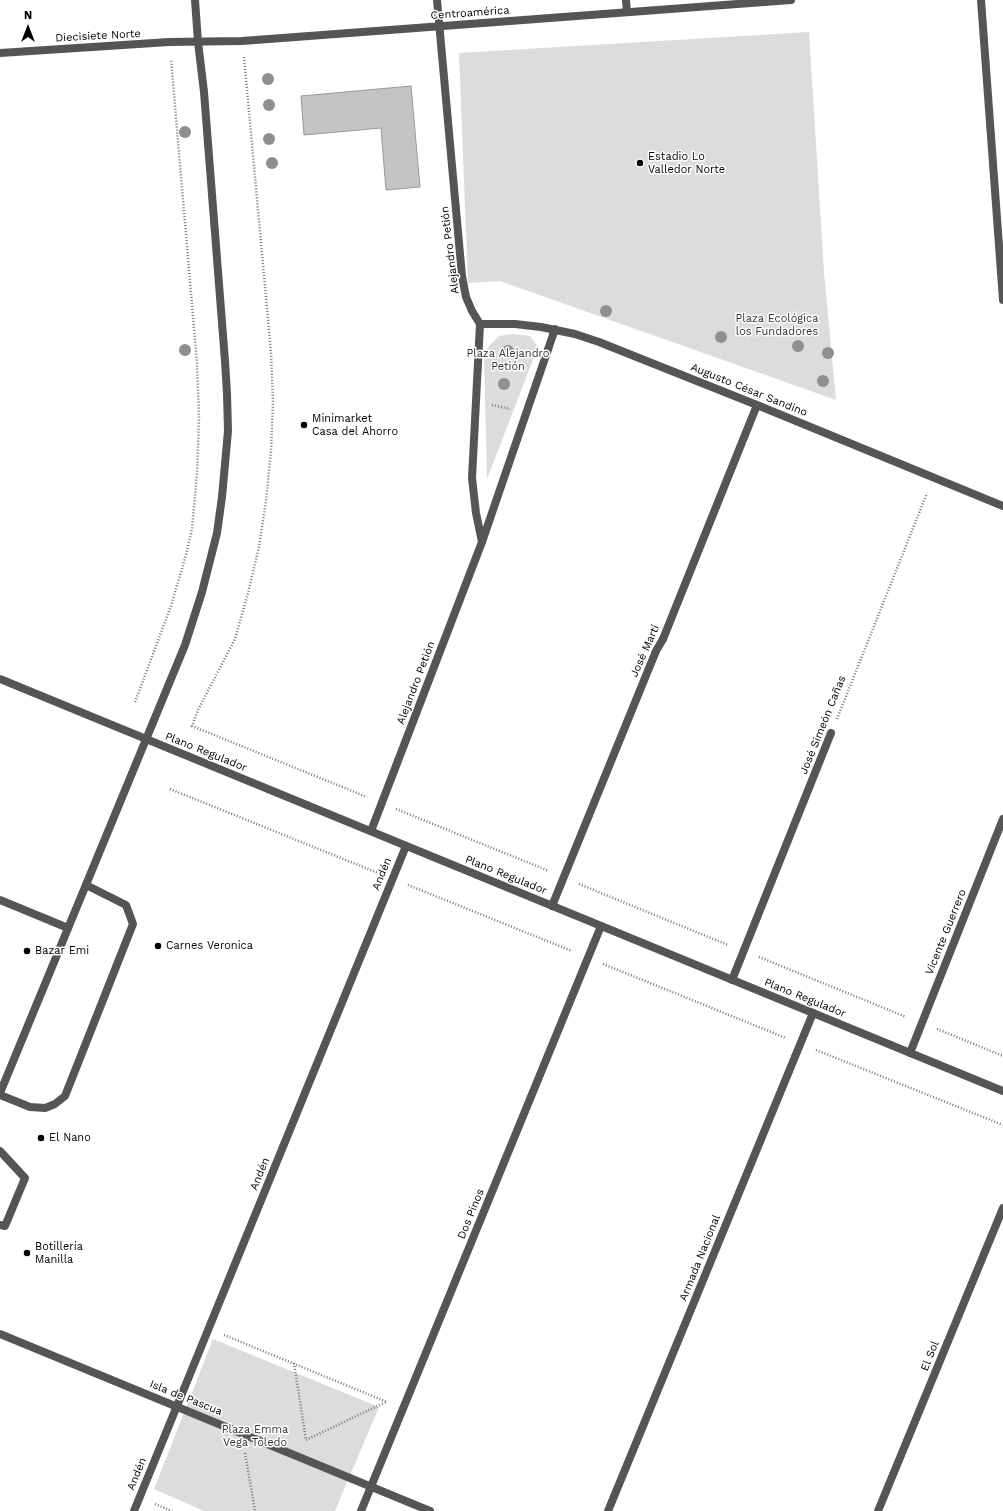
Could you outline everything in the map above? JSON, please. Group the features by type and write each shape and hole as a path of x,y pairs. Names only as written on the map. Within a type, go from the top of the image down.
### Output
{"street":[{"path":"86,885 126,905 133,924 65,1096 54,1104 44,1108 30,1106 0,1094 68,928 185,645 202,592 216,533 222,497 228,431 226,361 195,0"},
{"name":"Alejandro Petión","path":"437,0 464,286 472,310 480,324"},
{"path":"626,0 627,12"},
{"name":"Centroamérica","path":"198,42 242,41 791,0"},
{"path":"981,0 1003,300"},
{"name":"Diecisiete Norte","path":"0,53 169,42 198,42"},
{"path":"480,324 472,478 476,512 482,542"},
{"name":"Augusto César Sandino","path":"480,324 515,324 555,329 599,342 757,404 1003,506"},
{"name":"Alejandro Petión","path":"371,832 482,542 555,329"},
{"name":"José Martí","path":"552,906 656,651 663,639 757,404"},
{"name":"Plano Regulador","path":"0,679 1003,1091"},
{"name":"José Simeón Cañas","path":"732,980 832,732"},
{"name":"Vicente Guerrero","path":"910,1053 1003,819"},
{"name":"Andén","path":"134,1511 406,846"},
{"path":"0,900 68,928"},
{"name":"Dos Pinos","path":"361,1511 601,926"},
{"name":"Armada Nacional","path":"608,1511 813,1013"},
{"path":"0,1151 25,1178 5,1226 0,1225"},
{"name":"El Sol","path":"878,1511 1003,1208"},
{"name":"Isla de Pascua","path":"0,1334 430,1511"}],"path":[{"path":"242,41 271,352 273,402 271,451 266,501 259,547 248,593 235,638 198,710 192,726 1003,1056"},
{"path":"135,702 171,606 186,555 192,529 197,473 199,417 197,363 169,42"},
{"path":"486,404 512,409 526,415"},
{"name":"José Simeón Cañas","path":"832,732 933,478"},
{"path":"209,1328 403,1409"},
{"path":"294,1364 306,1440"},
{"path":"306,1440 387,1402"},
{"path":"299,1437 313,1443"},
{"path":"245,1453 255,1511"}],"green space":[{"name":"Estadio Lo Valledor Norte","path":"809,32 824,272 836,400 500,281 468,283 459,53"},
{"name":"Plaza Alejandro Petión","path":"513,334 530,336 538,347 487,479 484,354 499,336"},
{"name":"Plaza Emma Vega Toledo","path":"213,1339 379,1407 335,1511 204,1511 154,1489"}],"building":[{"path":"411,86 420,187 386,190 381,128 304,135 301,96"}],"place":[{"name":"Estadio Lo Valledor Norte","path":"640,163"},
{"name":"Minimarket Casa del Ahorro","path":"304,425"},
{"name":"Carnes Veronica","path":"158,946"},
{"name":"Bazar Emi","path":"27,951"},
{"name":"El Nano","path":"41,1138"},
{"name":"Botillería Manilla","path":"27,1253"}],"park label":[{"name":"Plaza Ecológica los Fundadores","path":"777,325"}]}
